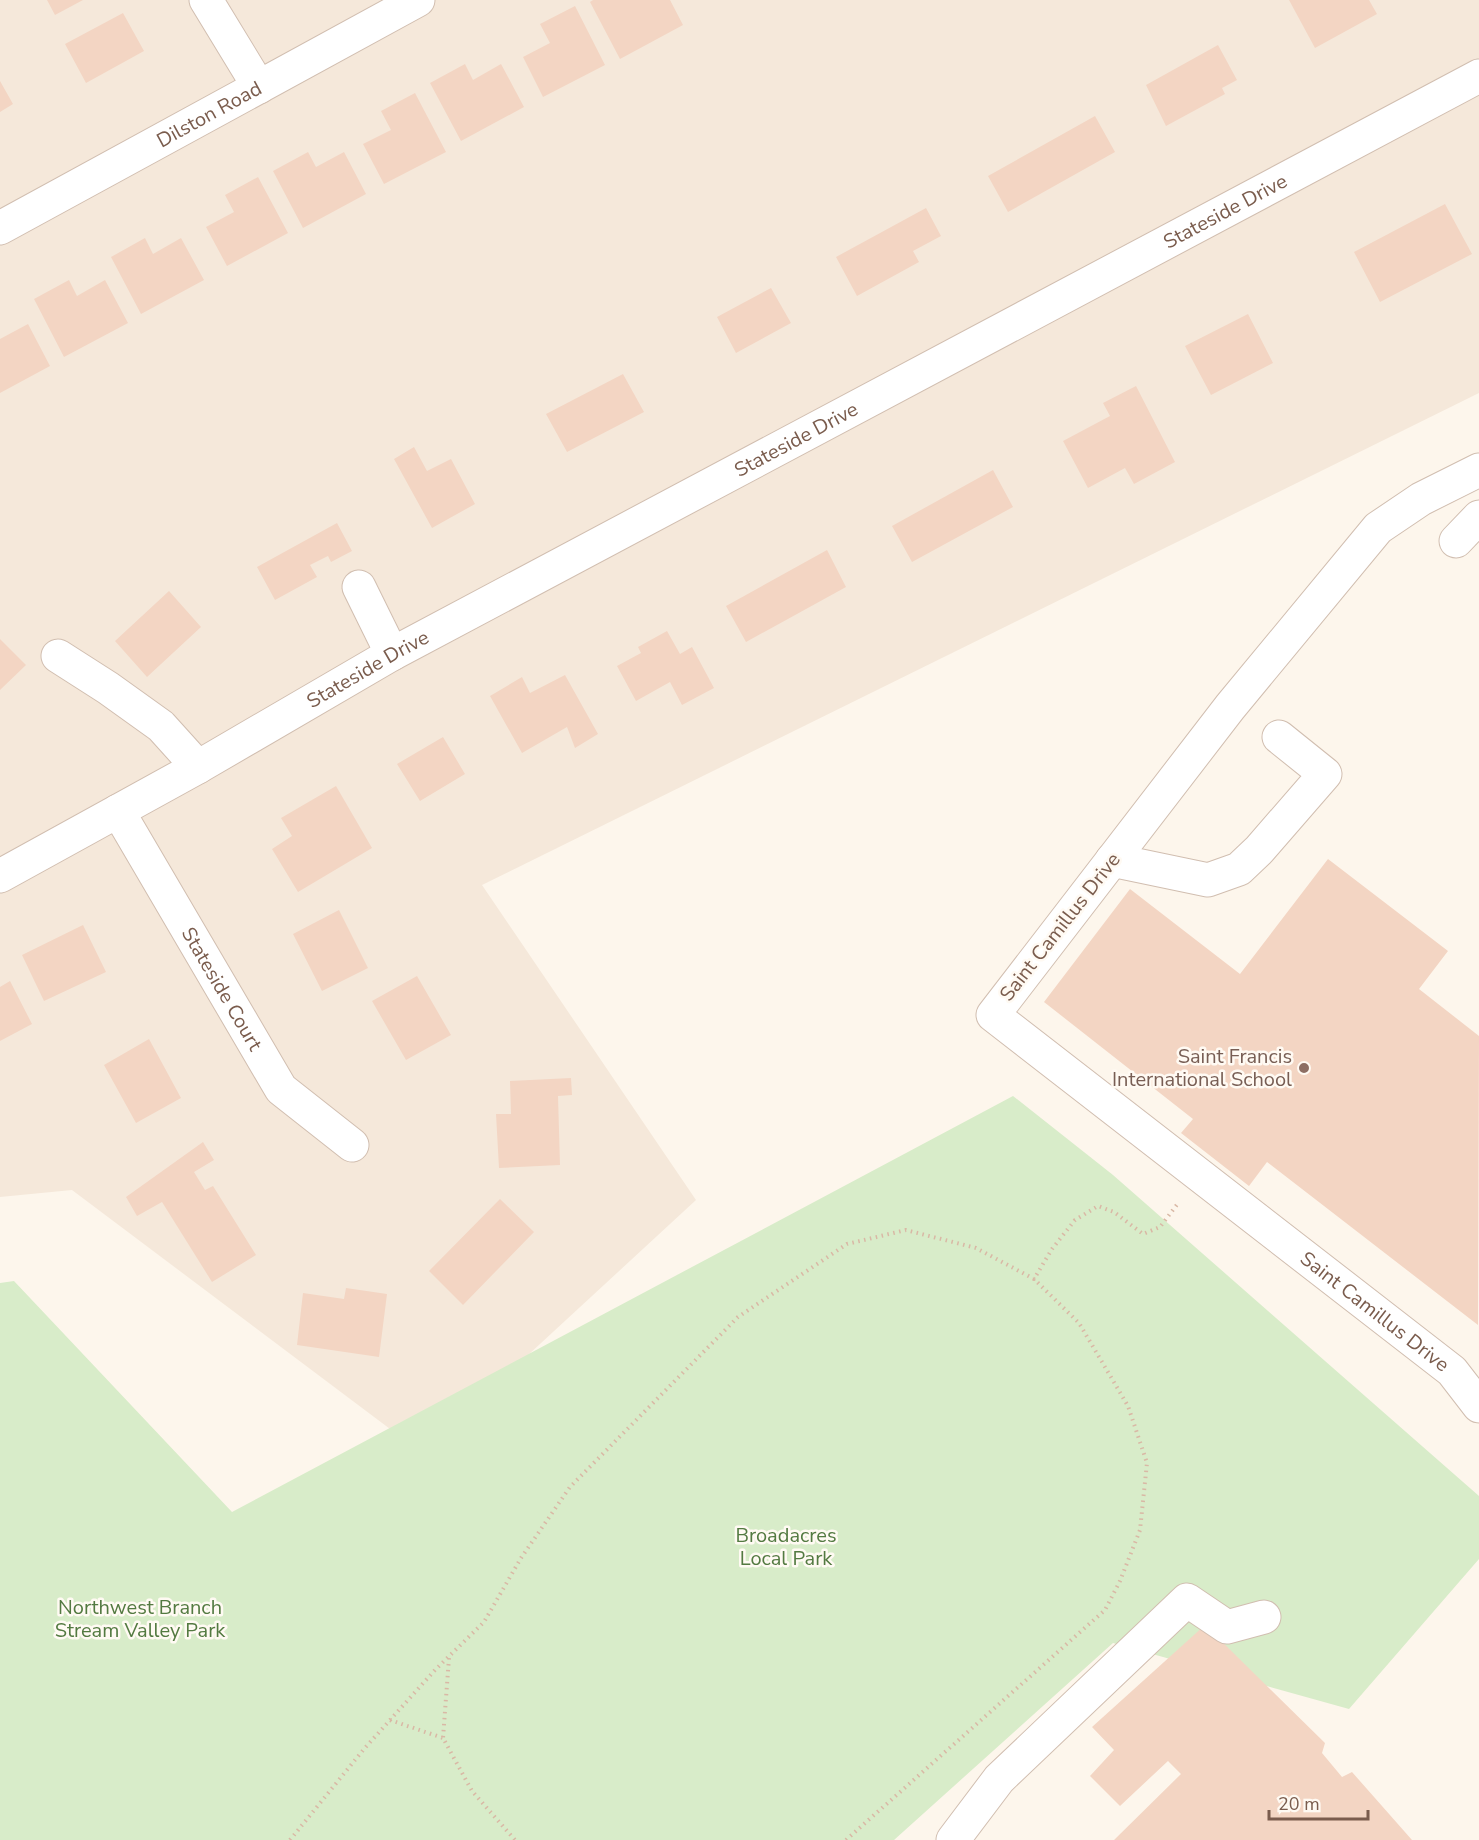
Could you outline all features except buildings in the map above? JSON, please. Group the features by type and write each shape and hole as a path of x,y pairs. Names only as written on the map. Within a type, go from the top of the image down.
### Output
{"street":[{"path":"206,0 259,87"},
{"name":"Dilston Road","path":"0,228 418,0"},
{"name":"Stateside Drive","path":"0,876 198,767 392,654 1479,76"},
{"name":"Saint Camillus Drive","path":"1479,470 1421,499 1378,528 1230,707 993,1015 1452,1371 1479,1406"},
{"path":"1456,541 1479,517"},
{"path":"359,587 392,654"},
{"path":"58,656 108,687 161,726 198,767"},
{"path":"1112,860 1208,880 1239,869 1259,850 1325,774 1279,737"},
{"name":"Stateside Court","path":"118,811 281,1089 352,1145"},
{"path":"953,1840 999,1779 1187,1600 1227,1627 1264,1617"}],"path":[{"path":"1034,1279 1052,1249 1075,1220 1098,1206 1114,1212 1143,1234 1160,1227 1180,1201"},
{"path":"290,1840 390,1720 484,1622 521,1558 570,1486 738,1317 846,1244 906,1230 976,1248 1034,1279 1079,1323 1128,1406 1147,1463 1140,1530 1120,1581 1105,1610 846,1840"},
{"path":"449,1657 443,1738 472,1791 515,1840"},
{"path":"390,1720 443,1738"}],"shaded area":[{"path":"0,0 1479,0 1479,393 482,885 696,1200 422,1453 72,1190 0,1197"}],"green space":[{"name":"Broadacres Local Park","path":"1013,1096 1113,1175 1479,1496 1479,1559 1349,1709 1113,1643 894,1840 0,1840 0,1283 14,1281 232,1512"}],"place":[{"name":"Saint Francis International School","path":"1304,1068"}],"park label":[{"name":"Northwest Branch Stream Valley Park","path":"140,1618"}]}
